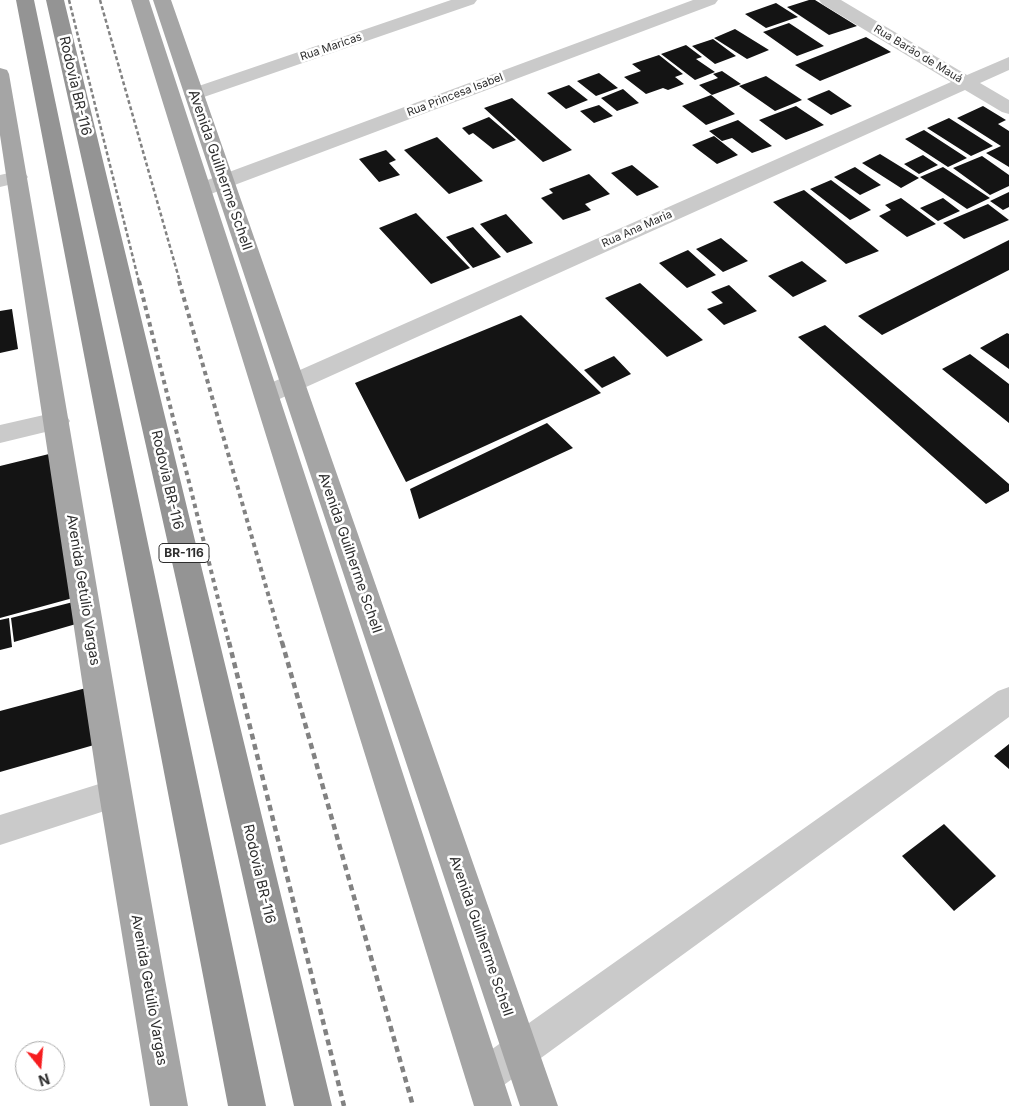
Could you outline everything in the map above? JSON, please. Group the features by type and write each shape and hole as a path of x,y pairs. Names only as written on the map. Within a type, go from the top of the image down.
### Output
{"highway":[{"path":"25,0 246,1106"},
{"name":"Rodovia BR-116","path":"55,0 313,1106"}],"main road":[{"name":"Avenida Guilherme Schell","path":"140,0 200,190 279,389 539,1106"},
{"name":"Avenida Guilherme Schell","path":"162,0 224,182 279,389 488,1091"},
{"name":"Avenida Getúlio Vargas","path":"0,74 9,179 57,421 115,794 169,1106"}],"street":[{"name":"Rua Maricas","path":"194,94 468,0"},
{"name":"Rua Princesa Isabel","path":"200,190 709,0"},
{"name":"Rua Barão de Mauá","path":"828,0 1009,108"},
{"name":"Rua Ana Maria","path":"279,389 1009,63"},
{"path":"0,434 57,421"},
{"path":"488,1091 520,1051 1009,700"},
{"path":"0,830 115,794"}],"building":[{"path":"815,0 857,26 829,35 787,7"},
{"path":"776,3 798,17 766,28 745,14"},
{"path":"789,23 824,46 797,56 763,32"},
{"path":"735,29 769,50 747,59 714,38"},
{"path":"866,37 891,52 820,81 795,65"},
{"path":"713,39 736,56 715,64 692,46"},
{"path":"686,45 702,57 696,59 715,72 695,80 661,54"},
{"path":"659,55 683,74 675,77 684,84 668,90 663,88 646,94 624,77 641,71 632,64"},
{"path":"722,71 741,84 712,95 699,85 718,78 713,74"},
{"path":"599,73 618,88 596,96 577,81"},
{"path":"766,76 802,100 775,111 739,86"},
{"path":"569,85 588,100 566,109 547,93"},
{"path":"623,89 639,103 617,111 601,98"},
{"path":"829,90 852,106 831,115 807,99"},
{"path":"711,95 735,114 706,125 682,106"},
{"path":"512,98 572,150 543,162 484,108"},
{"path":"599,105 613,116 594,123 580,111"},
{"path":"796,106 824,125 786,140 759,120"},
{"path":"983,106 1006,120 998,124 1009,131 1009,167 986,153 1001,146 957,118"},
{"path":"489,117 516,140 493,149 473,133 469,135 462,128"},
{"path":"949,118 993,146 971,156 927,128"},
{"path":"738,120 772,146 752,153 732,138 722,141 709,131"},
{"path":"924,130 967,158 948,167 905,139"},
{"path":"714,136 738,155 717,164 692,145"},
{"path":"437,137 483,181 449,194 404,150"},
{"path":"386,150 396,160 389,163 400,175 379,182 359,159"},
{"path":"880,154 919,178 901,188 862,163"},
{"path":"923,155 938,165 919,174 904,164"},
{"path":"982,156 1009,175 1009,186 990,195 953,168"},
{"path":"632,165 659,187 637,196 611,173"},
{"path":"855,167 881,185 860,195 834,177"},
{"path":"943,167 990,198 967,209 920,177"},
{"path":"589,174 610,194 585,204 591,210 563,220 541,198 553,193 549,189"},
{"path":"831,180 871,210 850,220 810,189"},
{"path":"804,190 879,251 846,264 773,202"},
{"path":"1009,192 1009,207 1003,210 990,201"},
{"path":"901,198 936,224 907,237 879,216 891,210 885,205"},
{"path":"943,198 960,211 938,221 920,208"},
{"path":"988,204 1009,220 964,239 943,223"},
{"path":"416,213 470,268 431,284 379,228"},
{"path":"506,214 533,243 507,253 480,224"},
{"path":"473,227 501,257 473,268 446,237"},
{"path":"721,238 748,261 723,272 696,249"},
{"path":"1009,240 1009,270 882,335 858,316"},
{"path":"688,250 716,275 687,288 659,263"},
{"path":"802,261 827,281 793,297 768,276"},
{"path":"640,283 703,340 667,357 605,298"},
{"path":"729,285 757,311 724,325 707,309 723,303 711,292"},
{"path":"12,309 18,349 0,353 0,311"},
{"path":"521,315 601,393 406,482 355,383"},
{"path":"825,325 1009,484 1009,491 986,504 798,337"},
{"path":"1007,333 1009,334 1009,369 980,348"},
{"path":"970,354 1009,384 1009,423 942,369"},
{"path":"614,356 631,374 602,388 584,370"},
{"path":"547,423 573,448 419,519 410,489"},
{"path":"49,454 73,598 0,618 0,466"},
{"path":"73,602 76,624 14,642 11,618"},
{"path":"9,618 12,647 0,650 0,620"},
{"path":"86,688 94,745 0,772 0,711"},
{"path":"1009,744 1009,769 994,756"},
{"path":"944,824 996,876 954,911 902,856"}],"railway":[{"path":"69,0 139,282"},
{"path":"100,0 180,282"},
{"path":"139,281 229,643"},
{"path":"179,281 282,643"},
{"path":"229,642 344,1106"},
{"path":"282,642 413,1106"}]}
